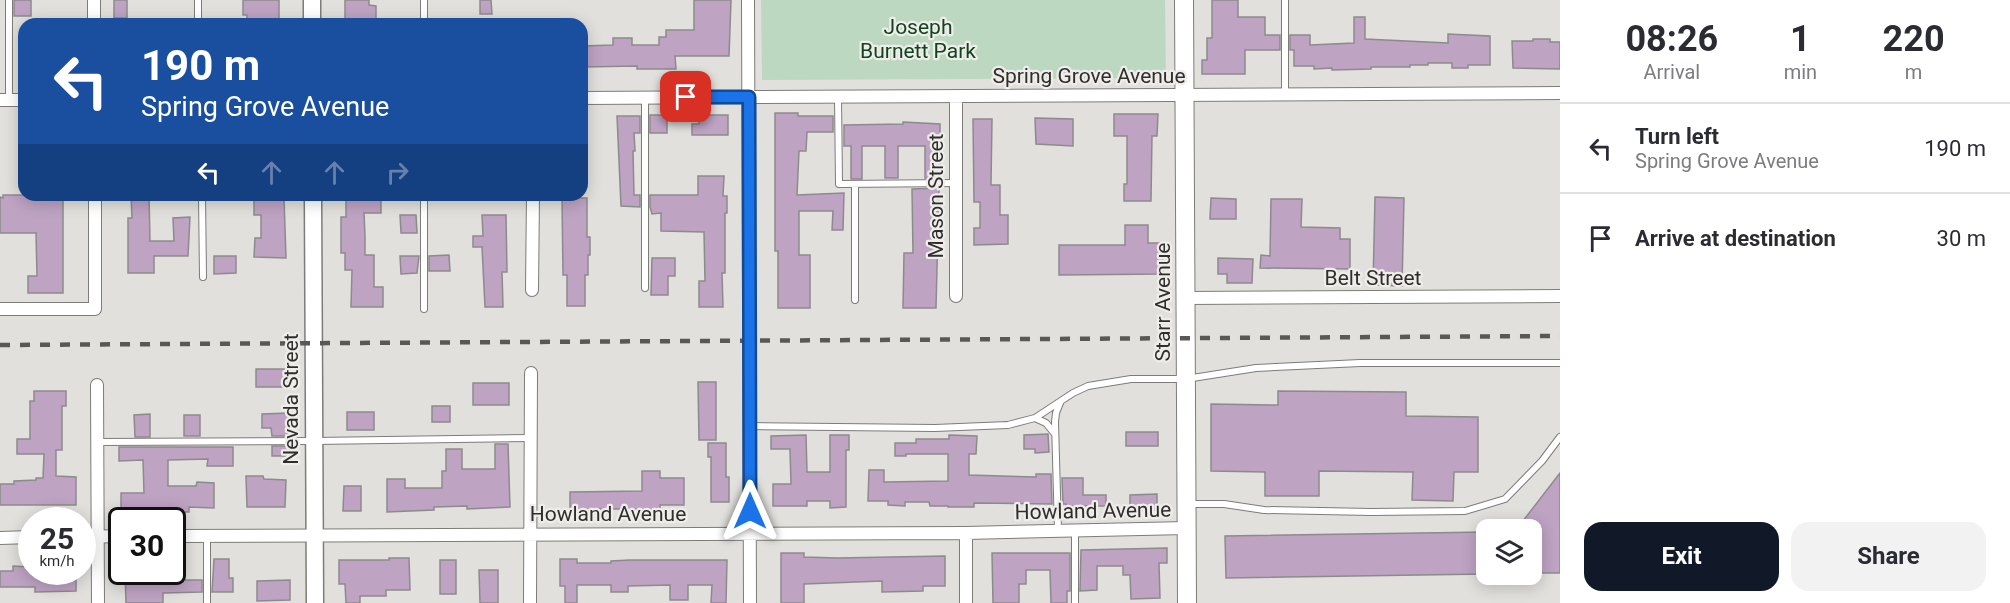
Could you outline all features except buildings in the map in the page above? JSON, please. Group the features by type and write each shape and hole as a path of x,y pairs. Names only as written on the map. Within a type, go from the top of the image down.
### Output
{"main road":[{"name":"Starr Avenue","path":"1184,0 1187,603"}],"street":[{"path":"94,0 94,18"},
{"path":"312,0 312,18"},
{"path":"748,0 750,603"},
{"name":"Spring Grove Avenue","path":"588,98 1560,93"},
{"name":"Mason Street","path":"956,96 956,296"},
{"path":"0,309 96,309 95,201"},
{"name":"Nevada Street","path":"313,201 315,603"},
{"path":"532,290 533,201"},
{"name":"Belt Street","path":"1186,298 1560,296"},
{"path":"531,373 531,603"},
{"path":"97,385 98,603"},
{"name":"Howland Avenue","path":"186,536 966,533 1187,528"},
{"path":"966,533 966,603"},
{"path":"0,538 18,537"},
{"path":"98,537 108,537"}],"lane":[{"path":"4,100 9,0"},
{"path":"198,0 198,18"},
{"path":"424,0 424,18"},
{"path":"1285,0 1285,94"},
{"path":"838,96 839,184 956,183"},
{"path":"645,97 645,288"},
{"path":"855,184 855,300"},
{"path":"202,201 202,277"},
{"path":"424,201 424,309"},
{"path":"750,426 977,428 1035,418 1088,386 1107,382 1186,379 1256,368 1360,363 1560,363"},
{"path":"1058,531 1056,413 1060,402"},
{"path":"1035,418 1046,423 1056,434"},
{"path":"1187,504 1224,504 1264,510 1465,511 1504,499 1542,461 1560,437"},
{"path":"98,441 531,438"},
{"path":"1075,531 1076,603"},
{"path":"207,536 207,603"}],"green space":[{"name":"Joseph Burnett Park","path":"761,0 1165,0 1166,78 762,80"}],"railway":[{"path":"0,345 1560,336"}],"route":[{"path":"686,97 749,97 750,511"}]}
